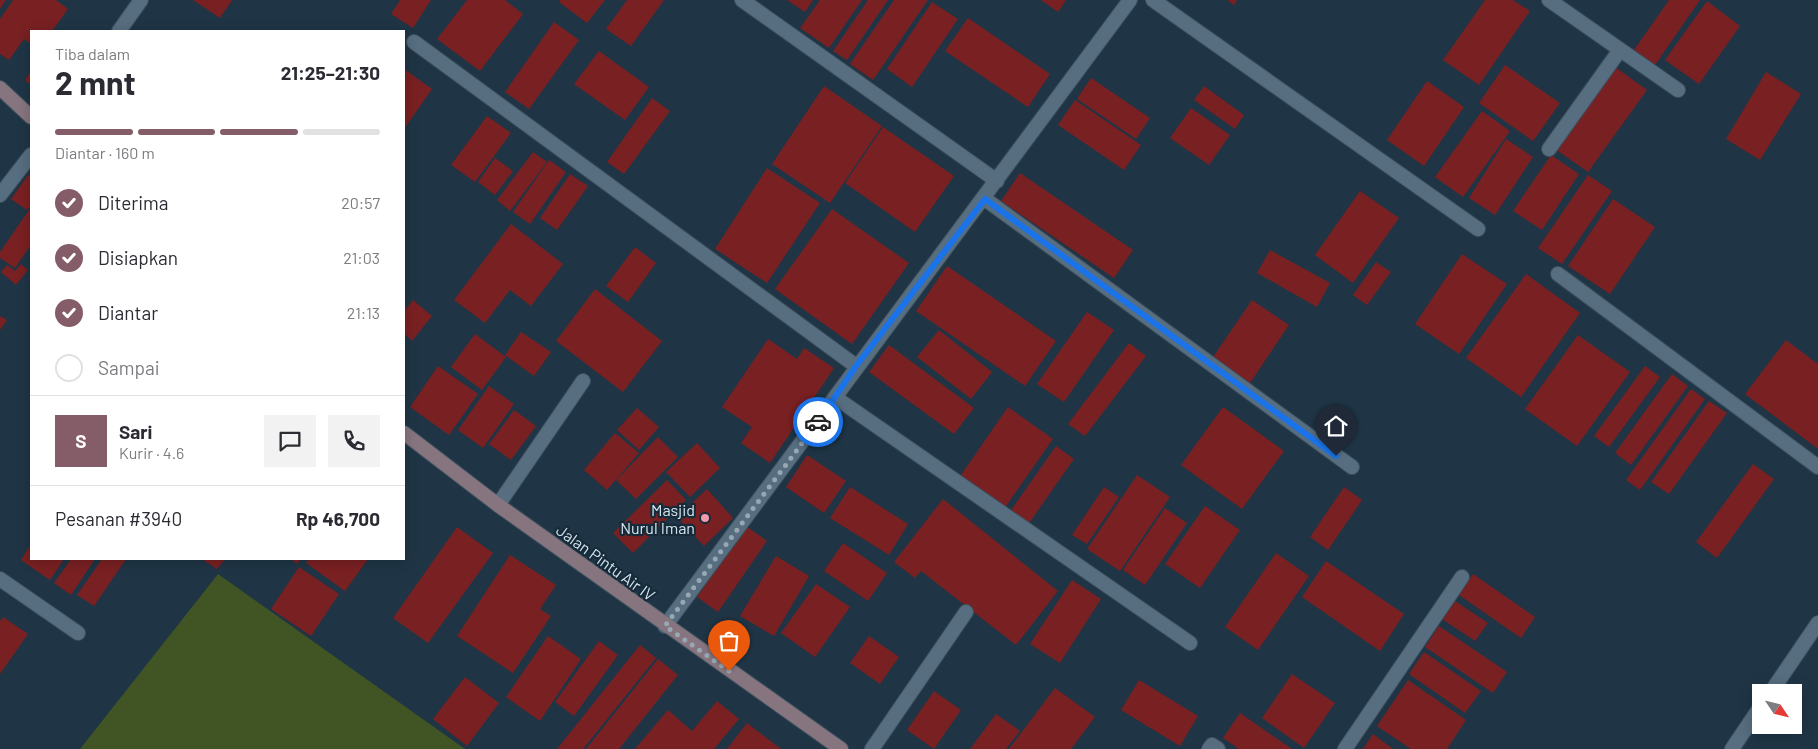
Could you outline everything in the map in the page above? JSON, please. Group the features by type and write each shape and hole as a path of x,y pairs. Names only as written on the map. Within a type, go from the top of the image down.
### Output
{"main road":[{"path":"0,88 30,116"},
{"name":"Jalan Pintu Air IV","path":"405,434 498,506 841,749"}],"street":[{"path":"120,30 141,0"},
{"path":"742,0 997,181"},
{"path":"665,626 836,398 856,366 985,199 1130,0"},
{"path":"1153,0 1478,229"},
{"path":"1550,0 1678,90"},
{"path":"414,42 856,366"},
{"path":"1549,149 1620,50"},
{"path":"0,195 30,156"},
{"path":"985,199 1352,467"},
{"path":"1558,274 1818,467"},
{"path":"498,506 583,381"},
{"path":"836,398 1190,643"},
{"path":"1345,749 1462,577"},
{"path":"0,579 78,633"},
{"path":"872,749 966,612"},
{"path":"1776,684 1818,623"},
{"path":"1732,749 1752,719"},
{"path":"1209,749 1212,745 1218,749"}],"green space":[{"path":"218,574 465,749 80,749"}],"building":[{"path":"0,0 6,0 0,9"},
{"path":"13,0 56,0 68,9 53,30 30,30 30,43 24,39 9,60 0,54 0,19"},
{"path":"193,0 232,0 220,18"},
{"path":"400,0 431,0 413,28 391,14"},
{"path":"467,0 505,0 523,14 480,71 437,39"},
{"path":"560,0 605,0 587,23 559,2"},
{"path":"627,0 664,0 631,46 606,29"},
{"path":"787,0 813,0 805,12"},
{"path":"820,0 862,0 829,48 800,28"},
{"path":"868,0 888,0 847,60 833,51"},
{"path":"894,0 928,0 873,80 850,64"},
{"path":"1041,0 1066,0 1058,12"},
{"path":"1227,0 1237,0 1234,5"},
{"path":"1485,0 1513,0 1530,11 1479,85 1443,60"},
{"path":"1669,0 1700,0 1655,65 1634,50"},
{"path":"1707,1 1740,26 1699,84 1665,60"},
{"path":"932,2 958,19 912,87 887,69"},
{"path":"968,18 1050,74 1028,107 945,51"},
{"path":"554,22 579,40 529,109 505,92"},
{"path":"599,51 649,87 625,120 574,84"},
{"path":"1505,65 1560,103 1533,141 1479,103"},
{"path":"1615,67 1647,90 1588,172 1555,149"},
{"path":"405,70 432,89 405,128"},
{"path":"30,72 30,84 25,80"},
{"path":"1766,72 1801,94 1760,160 1726,139"},
{"path":"1091,78 1150,118 1136,139 1077,99"},
{"path":"1427,81 1464,107 1424,166 1387,140"},
{"path":"824,86 882,126 830,203 772,164"},
{"path":"1204,86 1244,115 1235,129 1194,100"},
{"path":"652,98 670,111 624,174 607,162"},
{"path":"1075,100 1141,145 1124,170 1058,125"},
{"path":"1191,108 1230,135 1209,165 1170,138"},
{"path":"1482,111 1510,131 1463,197 1435,177"},
{"path":"487,116 511,133 475,182 451,165"},
{"path":"883,127 954,176 915,232 845,183"},
{"path":"1506,139 1533,157 1495,215 1469,198"},
{"path":"533,152 547,162 510,211 497,200"},
{"path":"1551,155 1579,174 1542,230 1513,211"},
{"path":"495,158 513,171 495,195 478,182"},
{"path":"549,160 566,172 530,224 513,212"},
{"path":"767,168 820,203 767,283 715,249"},
{"path":"1020,173 1133,250 1114,278 1001,201"},
{"path":"570,174 588,186 557,230 540,218"},
{"path":"28,175 30,176 30,206 27,210 11,199"},
{"path":"1588,175 1612,191 1562,264 1538,248"},
{"path":"1360,191 1399,218 1353,283 1315,255"},
{"path":"1613,199 1655,227 1610,294 1568,266"},
{"path":"832,209 909,263 852,344 775,289"},
{"path":"29,210 30,246 15,268 0,258 0,252"},
{"path":"511,224 563,264 531,306 510,290 485,323 454,300"},
{"path":"635,247 656,263 628,302 606,286"},
{"path":"1270,250 1330,283 1317,307 1257,273"},
{"path":"1462,254 1507,284 1459,354 1415,324"},
{"path":"1376,262 1391,272 1367,305 1353,295"},
{"path":"21,264 28,270 16,285 1,272 7,265 15,271"},
{"path":"947,266 1056,341 1025,386 916,311"},
{"path":"1526,274 1580,313 1521,397 1466,358"},
{"path":"595,289 662,341 623,392 556,341"},
{"path":"413,300 432,316 412,341 405,334 405,310"},
{"path":"1252,300 1289,325 1250,383 1213,357"},
{"path":"1087,312 1114,330 1064,402 1037,384"},
{"path":"0,316 7,320 0,330"},
{"path":"939,330 992,372 971,399 917,357"},
{"path":"521,332 551,352 534,376 505,355"},
{"path":"475,334 506,357 482,390 451,367"},
{"path":"1578,335 1630,372 1577,446 1525,409"},
{"path":"768,339 797,359 804,348 834,368 770,463 741,443 752,427 722,407"},
{"path":"1786,340 1818,364 1818,449 1745,394"},
{"path":"1129,343 1146,356 1085,436 1068,424"},
{"path":"889,345 974,408 954,434 869,372"},
{"path":"438,366 478,394 449,435 410,407"},
{"path":"1645,366 1660,377 1609,447 1594,436"},
{"path":"1672,374 1688,386 1631,465 1615,453"},
{"path":"489,386 514,404 483,448 458,430"},
{"path":"1691,389 1705,399 1640,490 1626,480"},
{"path":"1709,401 1727,413 1669,494 1651,482"},
{"path":"1008,407 1053,439 1004,509 959,478"},
{"path":"1223,407 1284,451 1242,509 1181,465"},
{"path":"637,408 659,427 639,450 617,430"},
{"path":"514,410 536,426 511,460 489,444"},
{"path":"615,433 639,453 607,490 584,470"},
{"path":"658,437 678,457 636,499 616,480"},
{"path":"697,443 720,468 690,497 666,472"},
{"path":"1056,446 1074,459 1027,526 1009,513"},
{"path":"807,455 846,481 824,513 786,487"},
{"path":"1753,464 1774,479 1717,558 1696,542"},
{"path":"1137,475 1170,497 1120,571 1087,549"},
{"path":"667,480 686,500 633,553 613,533"},
{"path":"850,487 908,524 889,555 830,518"},
{"path":"1104,487 1119,497 1087,544 1072,535"},
{"path":"1344,487 1362,500 1328,550 1310,537"},
{"name":"Masjid Nurul Iman","path":"707,489 733,518 704,546 677,517"},
{"path":"943,499 1058,591 1016,645 921,571 915,578 894,562"},
{"path":"1205,506 1240,530 1200,588 1165,564"},
{"path":"1165,508 1187,523 1145,585 1123,570"},
{"path":"746,526 767,541 718,612 697,597"},
{"path":"457,527 493,553 428,643 393,618"},
{"path":"843,543 887,573 868,601 824,571"},
{"path":"30,546 30,560 63,560 50,580 21,560"},
{"path":"1276,553 1309,576 1258,650 1225,627"},
{"path":"510,555 556,585 540,609 551,616 513,673 457,636"},
{"path":"776,556 809,576 774,636 740,616"},
{"path":"70,560 94,560 71,595 54,583"},
{"path":"101,560 125,560 94,606 77,595"},
{"path":"204,560 224,560 217,569"},
{"path":"292,560 300,560 297,564"},
{"path":"308,560 367,560 345,591 306,563"},
{"path":"1326,561 1404,614 1380,651 1302,597"},
{"path":"299,567 339,594 311,636 271,609"},
{"path":"1473,574 1535,617 1521,638 1459,595"},
{"path":"1072,580 1101,599 1060,663 1030,644"},
{"path":"816,584 850,607 815,657 781,633"},
{"path":"1455,601 1488,623 1475,641 1442,619"},
{"path":"3,617 28,634 0,674 0,621"},
{"path":"1439,626 1507,672 1493,693 1425,647"},
{"path":"548,636 581,659 540,721 506,697"},
{"path":"869,636 899,657 880,684 850,663"},
{"path":"599,641 618,655 574,716 555,702"},
{"path":"640,645 656,658 583,749 557,749"},
{"path":"1424,652 1481,691 1465,713 1409,674"},
{"path":"658,659 678,675 619,749 586,749"},
{"path":"1292,674 1335,703 1304,748 1262,718"},
{"path":"465,677 499,703 467,746 433,719"},
{"path":"1139,680 1198,716 1180,746 1121,710"},
{"path":"1408,680 1466,720 1447,749 1411,749 1377,726"},
{"path":"1055,688 1095,717 1071,749 1009,749"},
{"path":"934,691 961,710 934,749 907,730"},
{"path":"717,701 739,719 714,749 635,749 668,710 692,731"},
{"path":"1240,713 1292,749 1239,749 1223,738"},
{"path":"996,714 1020,731 1006,749 970,749"},
{"path":"747,723 781,749 727,749"},
{"path":"1373,734 1393,749 1363,749"}],"way so far":[{"path":"729,671 665,626 818,422"}],"place":[{"name":"Masjid Nurul Iman","path":"705,518"}],"route":[{"path":"818,422 856,366 985,199 1336,456"}]}
